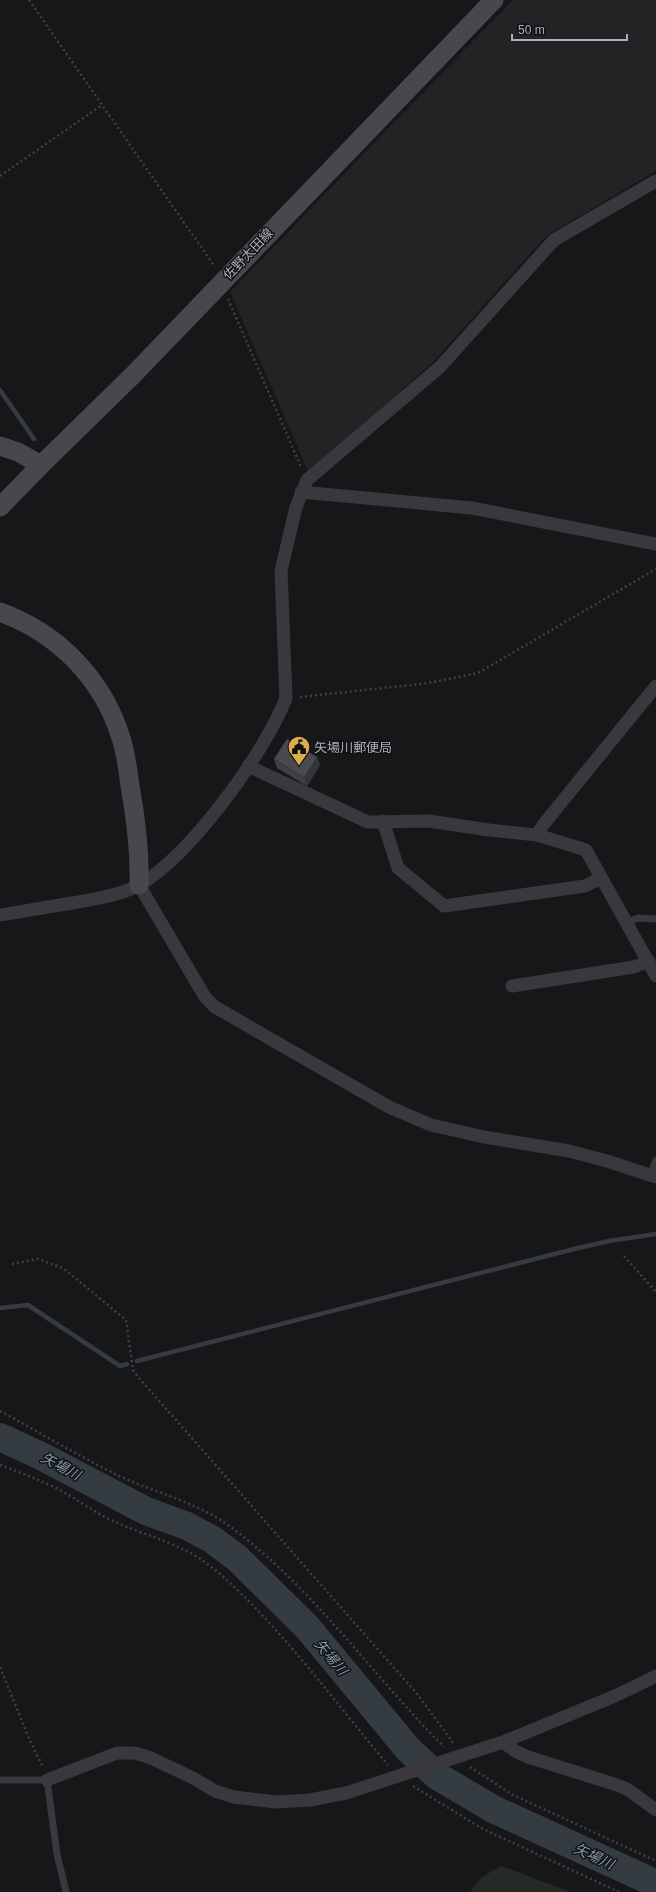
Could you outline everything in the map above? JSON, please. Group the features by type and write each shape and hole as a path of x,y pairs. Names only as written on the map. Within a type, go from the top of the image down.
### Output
{"main road":[{"name":"佐野太田線","path":"0,507 134,374 494,0"},
{"path":"0,446 18,452 41,465"},
{"path":"0,612 31,626 61,647 97,686 109,708 122,739 138,827 140,860 139,885"}],"street":[{"path":"0,915 96,899 115,894 139,885 184,849 207,822 248,766 279,715 286,698 281,571 304,486 440,367 554,240 656,181"},
{"path":"304,486 472,508 656,544"},
{"path":"537,835 543,825 656,686"},
{"path":"248,766 368,822 429,821 489,830 537,835 586,850 656,976"},
{"path":"383,821 398,868 444,906 585,886 601,878"},
{"path":"139,885 205,997 215,1007 349,1085 412,1117 453,1131 569,1151 607,1161 653,1176"},
{"path":"512,986 634,967 649,962"},
{"path":"47,1780 126,1752 151,1758 193,1778 215,1791 234,1797 276,1802 310,1800 338,1795 503,1742 615,1696 656,1676"},
{"path":"503,1742 515,1751 528,1757 617,1784 627,1789 656,1810"}],"lane":[{"path":"627,922 638,918 656,919"},
{"path":"653,1176 656,1160"},
{"path":"0,1780 47,1780 57,1854 66,1892"}],"path":[{"path":"29,0 222,281 304,486"},
{"path":"0,176 102,105"},
{"path":"286,698 429,683 478,672 656,570"},
{"path":"624,1256 656,1292"},
{"path":"12,1264 38,1259 64,1268 126,1320 133,1370 139,1378 418,1695 456,1747 455,1758"},
{"path":"0,1411 117,1475 203,1510 231,1527 278,1567 420,1723 455,1758 513,1795 656,1861"},
{"path":"0,1465 28,1474 106,1518 138,1532 167,1542 194,1555 231,1583 281,1635 401,1776 481,1828 619,1892"},
{"path":"0,1666 47,1780"}],"shaded area":[{"path":"513,0 656,0 656,171 546,236 434,361 309,473 230,292"},
{"path":"501,1866 569,1892 470,1892 482,1877"}],"building":[{"name":"矢場川郵便局","path":"287,739 317,757 304,778 274,759"}],"waterway":[{"path":"0,390 34,439"},
{"path":"137,1361 574,1249 609,1241 656,1234"},
{"path":"0,1308 28,1305 120,1366 127,1364"},
{"name":"矢場川","path":"0,1437 41,1456 146,1511 187,1526 213,1540 237,1558 307,1627 408,1749 437,1776 493,1809 646,1879 656,1885"}],"place":[{"name":"矢場川郵便局","path":"299,766"}]}
